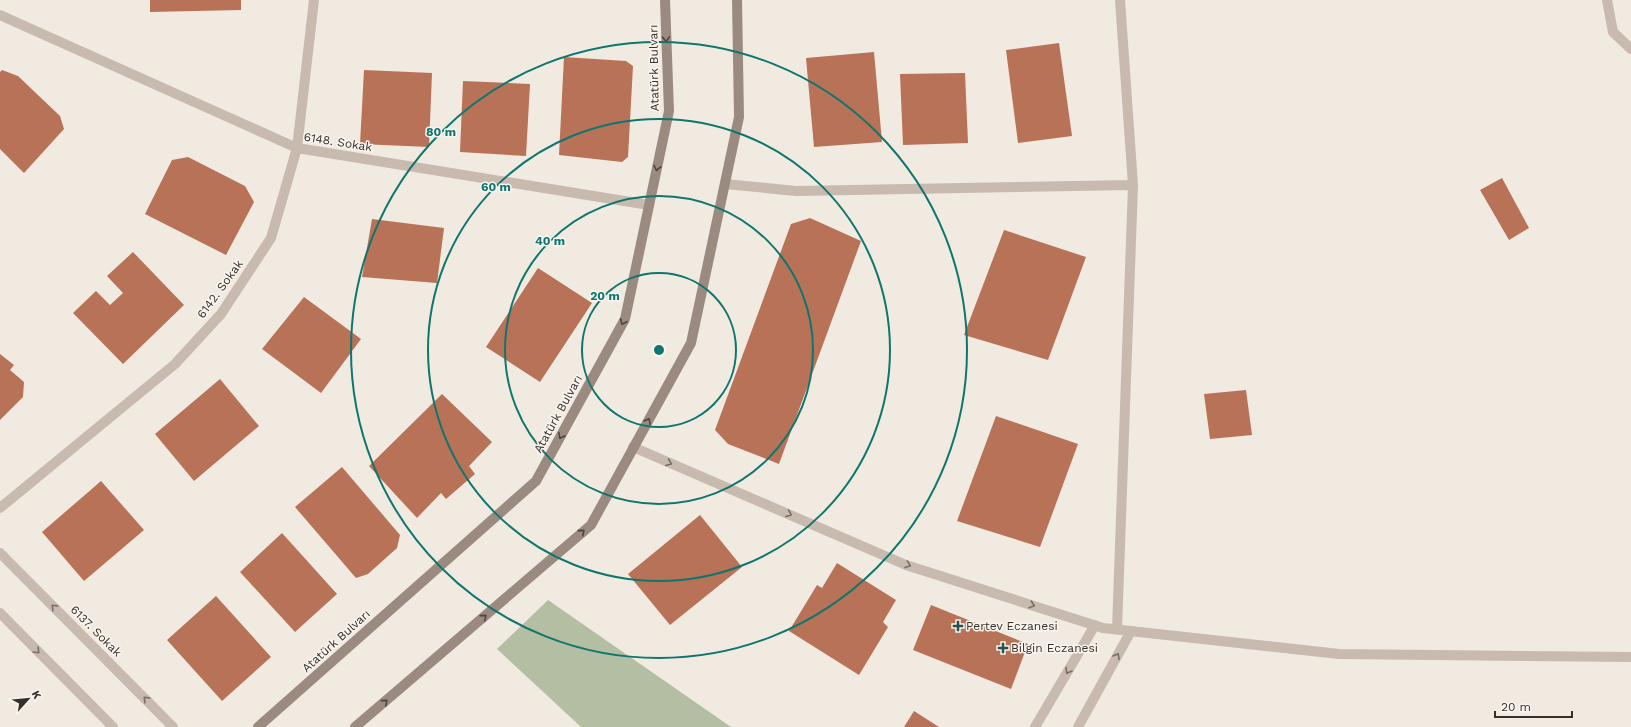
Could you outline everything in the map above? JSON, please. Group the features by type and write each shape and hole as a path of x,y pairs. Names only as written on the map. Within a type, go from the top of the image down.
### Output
{"main road":[{"name":"Atatürk Bulvarı","path":"258,727 536,481 625,319 669,111 665,0"},
{"path":"355,727 591,525 691,343 739,117 737,0"}],"street":[{"name":"6142. Sokak","path":"0,508 175,364 221,314 271,238 297,148 314,0"},
{"path":"1117,629 1133,185 1120,0"},
{"path":"1607,0 1613,32 1631,49"},
{"name":"6148. Sokak","path":"0,15 297,148 649,205"},
{"path":"725,184 796,191 1133,185"},
{"path":"633,447 906,565 1104,628 1339,654 1631,657"},
{"name":"6137. Sokak","path":"0,553 173,727"},
{"path":"0,613 114,727"},
{"path":"1035,727 1095,625"},
{"path":"1078,727 1131,631"}],"green space":[{"path":"548,600 731,727 581,727 497,649"}],"building":[{"path":"150,0 241,0 241,10 150,12"},
{"path":"1059,43 1072,136 1018,143 1006,50"},
{"path":"874,52 882,142 814,147 806,58"},
{"path":"564,57 626,61 633,66 628,157 622,162 559,155"},
{"path":"2,70 18,76 60,116 64,129 24,173 0,149 0,72"},
{"path":"364,70 432,73 429,147 360,144"},
{"path":"965,73 968,143 903,145 900,74"},
{"path":"463,81 530,84 526,156 460,152"},
{"path":"188,157 245,186 254,202 226,255 145,214 172,160"},
{"path":"1502,178 1529,228 1509,240 1480,190"},
{"path":"810,218 861,241 779,464 728,444 715,430 791,224"},
{"path":"372,219 444,228 437,283 362,277"},
{"path":"1004,230 1086,257 1048,360 964,335"},
{"path":"133,252 184,305 123,364 73,313 96,291 110,305 123,293 107,276"},
{"path":"538,268 592,303 540,382 486,347"},
{"path":"304,297 361,339 321,393 262,349"},
{"path":"0,354 14,365 10,370 24,382 23,397 0,420"},
{"path":"220,379 259,426 194,481 155,434"},
{"path":"1246,390 1252,435 1210,439 1204,394"},
{"path":"442,394 492,442 469,466 475,474 446,499 441,493 417,518 369,466"},
{"path":"996,416 1078,444 1040,547 957,521"},
{"path":"342,467 400,535 397,548 368,574 356,578 295,507"},
{"path":"101,481 144,530 84,581 42,532"},
{"path":"700,515 742,567 670,625 628,574"},
{"path":"282,533 337,594 295,632 240,572"},
{"path":"837,563 896,600 883,622 888,627 859,675 789,631 817,585 822,588"},
{"path":"216,596 271,657 222,701 167,640"},
{"path":"931,605 1028,644 1011,689 913,650"},
{"path":"914,711 939,727 904,727"}],"place":[{"name":"Pertev Eczanesi","path":"958,626"},
{"name":"Bilgin Eczanesi","path":"1003,648"}]}
